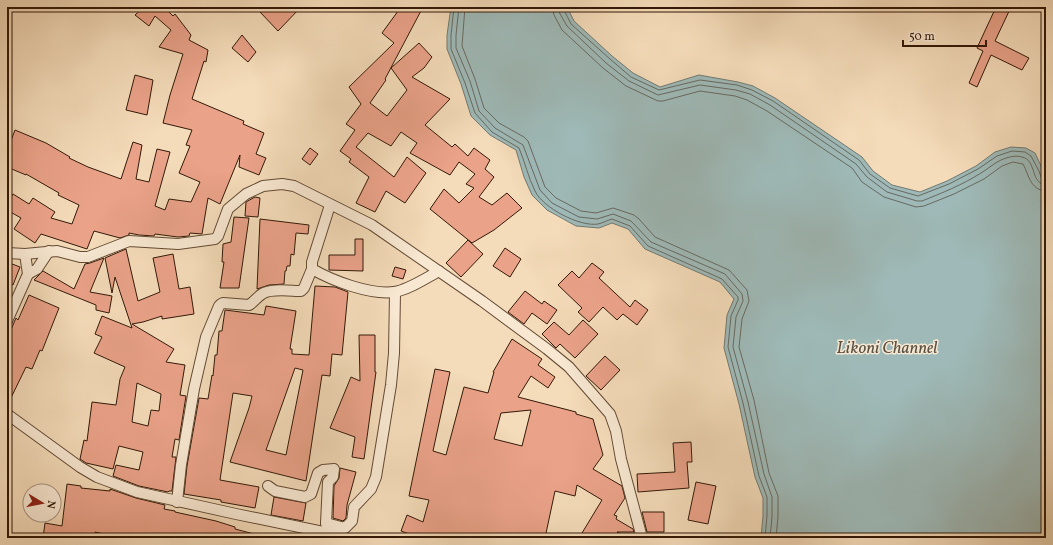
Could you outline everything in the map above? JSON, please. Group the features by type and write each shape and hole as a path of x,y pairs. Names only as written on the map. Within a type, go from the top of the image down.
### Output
{"street":[{"path":"7,253 25,254 57,251 88,257 129,241 178,244 216,239 226,213 231,205 251,191 268,184 294,186 372,225 482,301 547,349 569,368 610,414 616,431 620,459 642,538"},
{"path":"177,502 181,465 194,389 206,337 219,306 223,303 249,304 261,294 270,291 301,291 304,288 312,269 312,262 330,205"},
{"path":"28,274 37,269 49,251"},
{"path":"7,321 28,274 25,254"},
{"path":"312,269 321,274 371,291 395,292 439,271"},
{"path":"326,524 345,528 352,521 354,507 371,489 376,477 391,385 394,353 395,292"},
{"path":"7,414 89,473 137,492 177,502 338,535 345,538"},
{"path":"268,486 275,491 305,497 311,494 318,473 323,470 334,469 333,477 328,482 326,524 330,534"}],"water":[{"name":"Likoni Channel","path":"451,7 567,7 574,21 633,73 660,87 699,75 753,86 775,98 862,157 873,171 892,185 920,192 947,181 976,166 995,152 1011,147 1026,148 1035,153 1043,170 1046,186 1046,538 761,538 763,498 755,477 739,404 724,348 727,315 734,299 720,282 645,249 628,229 612,223 599,228 576,226 547,210 532,195 524,177 516,150 490,135 471,116 461,84 447,49 447,35"}],"building":[{"path":"144,7 164,7 173,16 175,14 191,35 189,40 208,50 206,62 204,61 192,99 244,121 243,124 264,133 256,154 266,158 259,175 239,167 240,155 220,204 208,198 202,234 190,233 189,236 178,237 129,233 129,235 120,238 94,231 87,249 41,234 35,243 14,229 21,218 7,210 7,204 13,194 29,204 33,198 55,212 51,218 72,224 79,205 58,195 59,193 26,174 7,167 7,151 15,130 46,143 70,157 69,158 88,167 121,179 133,142 142,145 136,179 149,182 157,149 170,152 155,206 165,210 169,199 191,202 200,182 179,173 190,146 186,145 192,130 163,123 183,54 159,47 171,30 155,16 149,26 135,15"},
{"path":"264,7 301,7 278,31 260,12"},
{"path":"401,7 423,7 385,79 386,80 370,103 387,116 407,90 391,68 419,43 432,57 424,68 412,77 450,99 425,125 452,147 455,144 468,156 474,148 490,160 485,169 494,177 479,197 492,205 507,193 522,208 494,230 472,243 430,209 444,189 459,203 474,188 466,184 475,174 459,162 450,175 410,153 417,143 401,132 391,146 368,133 356,147 394,177 407,157 426,173 405,203 386,191 375,212 356,203 369,177 349,162 351,159 340,151 355,130 346,124 361,104 349,87 394,43 382,33"},
{"path":"996,7 1011,7 995,41 1029,58 1022,70 991,55 977,87 969,83 983,51 977,48"},
{"path":"242,35 256,52 248,62 232,48"},
{"path":"135,75 153,80 147,115 126,110"},
{"path":"310,148 318,154 310,165 302,159"},
{"path":"255,197 260,198 258,217 245,216 246,202"},
{"path":"234,217 249,218 239,288 220,288 224,262 222,262 223,244 231,242"},
{"path":"260,219 309,225 308,234 296,233 294,255 291,254 290,266 287,266 285,271 284,284 269,285 257,289"},
{"path":"355,239 363,239 363,271 329,270 329,255 355,255"},
{"path":"468,240 483,254 461,277 446,263"},
{"path":"505,248 521,259 510,277 493,266"},
{"path":"126,249 138,301 160,292 153,258 173,254 179,289 190,287 194,314 162,319 162,316 132,324 174,349 166,362 185,365 180,395 186,396 179,440 175,439 172,457 176,457 172,491 168,492 139,486 113,476 116,465 139,470 143,452 119,446 113,469 86,463 80,459 84,440 87,441 92,402 116,405 120,379 125,367 94,353 102,337 95,334 102,316 132,328 115,277 112,293 105,258","holes":["137,383 161,394 159,411 151,410 148,426 132,422"]},
{"path":"104,258 90,292 112,296 109,313 96,310 96,305 34,280 43,271 74,289 85,264"},
{"path":"7,262 20,267 13,285 7,282"},
{"path":"592,263 604,272 599,278 630,307 635,300 648,310 637,325 623,314 617,320 603,307 589,322 578,312 582,308 558,285 572,271 579,278"},
{"path":"395,267 406,270 403,279 392,276"},
{"path":"315,286 335,287 348,292 342,355 332,354 330,376 322,375 306,481 230,462 252,396 233,393 220,480 259,487 255,508 221,502 221,500 184,494 187,466 199,398 208,399 212,375 213,376 215,355 217,355 219,331 222,331 225,310 264,315 266,306 296,311 290,349 292,349 292,354 309,355","holes":["295,368 303,370 286,455 266,450"]},
{"path":"525,291 542,304 544,301 557,310 547,324 532,313 524,324 508,312"},
{"path":"29,295 59,308 42,351 40,350 32,369 26,367 7,406 7,339 16,318 18,320"},
{"path":"583,320 598,334 575,358 560,344 556,348 542,334 554,322 569,335"},
{"path":"359,335 375,335 376,372 364,459 352,457 355,437 330,428 351,377 360,381"},
{"path":"512,339 542,359 538,365 555,377 548,388 531,376 518,397 576,412 576,414 593,419 603,455 593,469 622,486 625,498 614,515 617,516 616,519 633,529 634,532 617,532 630,538 579,538 602,500 577,485 575,496 555,491 545,538 420,538 401,531 407,515 423,522 429,500 409,496 435,369 450,372 433,451 446,455 464,387 488,393 493,372","holes":["531,410 522,446 494,439 501,413"]},
{"path":"605,356 620,370 601,390 586,376"},
{"path":"691,442 692,462 687,462 689,488 638,492 637,474 675,472 673,443"},
{"path":"340,468 356,472 347,505 346,518 343,521 333,518 334,486 339,478"},
{"path":"696,482 716,486 708,524 688,520"},
{"path":"67,484 81,486 81,488 110,491 110,489 136,498 165,505 164,509 235,527 235,529 258,535 258,538 122,538 95,532 94,538 43,538 45,523 62,526"},
{"path":"274,497 306,503 303,521 271,515"},
{"path":"642,512 664,512 664,532 647,532"}]}
